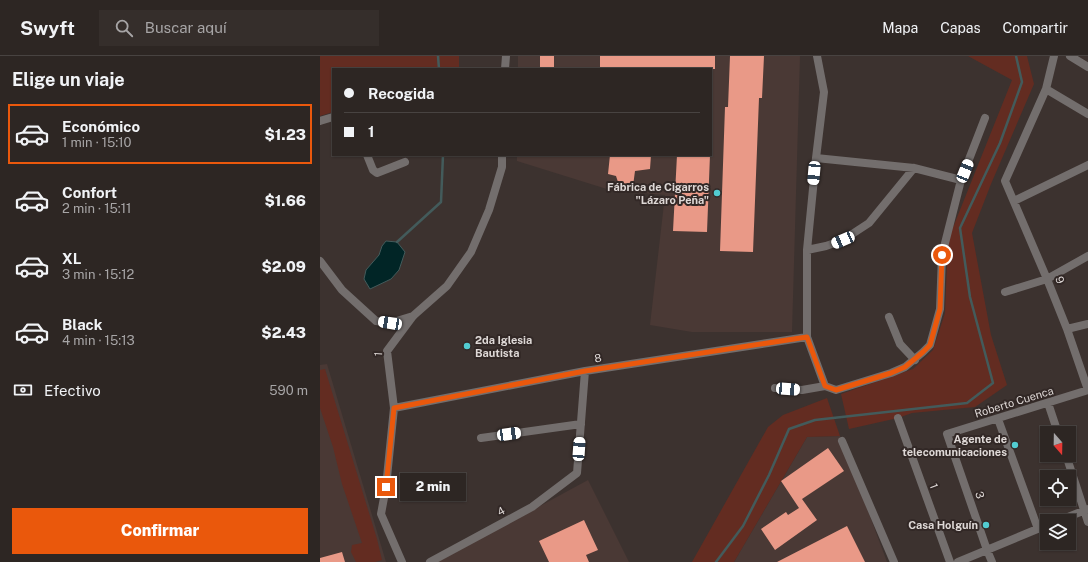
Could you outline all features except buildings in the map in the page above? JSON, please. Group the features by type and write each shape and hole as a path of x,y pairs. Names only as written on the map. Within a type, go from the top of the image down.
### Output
{"street":[{"path":"505,68 506,56"},
{"path":"1054,56 1046,89 1088,114"},
{"path":"1070,56 1088,67"},
{"path":"819,57 824,92 807,250 807,337 825,386"},
{"name":"9","path":"1046,89 1005,182 1048,279 1088,390"},
{"path":"320,121 332,117"},
{"path":"775,388 802,390 825,386 836,390 891,373 905,367 915,360 930,345 940,309 942,255 961,180 986,118"},
{"path":"367,156 373,170 377,174 404,162"},
{"name":"1","path":"402,562 381,514 386,487 394,408 387,351 413,316 447,286 470,252 489,210 502,167 502,156"},
{"path":"816,158 914,168 961,180"},
{"path":"1014,201 1088,165"},
{"path":"807,250 826,246 843,240 869,223 914,168"},
{"path":"1005,292 1048,279 1088,256"},
{"path":"320,261 342,290 376,321 390,323 413,316"},
{"path":"889,317 900,344 915,360"},
{"path":"1067,329 1088,324"},
{"name":"8","path":"394,408 585,371 807,337"},
{"path":"481,438 581,424 585,371"},
{"name":"Roberto Cuenca","path":"948,434 1088,390"},
{"path":"1048,403 1056,426"},
{"name":"1","path":"898,418 950,562"},
{"path":"958,562 1038,529 998,419"},
{"name":"4","path":"430,562 532,507 577,473 581,424"},
{"name":"3","path":"948,434 992,562"},
{"path":"842,441 894,562"},
{"path":"1069,462 1086,509 1088,522"},
{"path":"1074,514 1086,509"}],"shaded area":[{"path":"320,56 459,56 459,68 332,68 332,112 320,116"},
{"name":"Fábrica de Cigarros \"Lázaro Peña\"","path":"518,56 800,56 792,332 692,332 650,325 665,195 610,190 517,161 517,156 712,156 712,68 518,68"},
{"path":"968,56 1027,56 1034,84 991,184 972,233 991,335 1007,385 975,407 912,413 898,418 849,429 841,394 913,369 933,350 945,313 948,240 1012,80"},
{"path":"327,364 386,562 320,562 320,365"},
{"path":"325,369 377,539 382,560 375,562 356,562 351,552 352,545 362,543 342,484 333,447 320,408 320,370"},
{"path":"827,398 840,436 807,437 734,562 692,562 768,427 783,415"},
{"path":"840,436 887,562 734,562 807,437"},
{"path":"588,480 629,562 437,562"}],"water":[{"path":"386,241 397,242 405,252 399,270 391,279 370,289 364,279 366,270 379,255 382,246"}],"waterway":[{"path":"438,56 439,68"},
{"path":"716,562 743,526 769,475 789,429 815,420 967,403 993,383 970,297 960,228 1000,143 1022,82 1016,56"},
{"path":"397,242 441,202 443,156"}],"place":[{"name":"Fábrica de Cigarros \"Lázaro Peña\"","path":"717,193"},
{"name":"2da Iglesia Bautista","path":"467,346"},
{"name":"Agente de telecomunicaciones","path":"1015,445"},
{"name":"Casa Holguín","path":"986,525"}],"route":[{"path":"386,487 394,408 585,371 807,337 825,386 836,390 891,373 905,367 915,360 930,345 940,309 942,255"}]}
